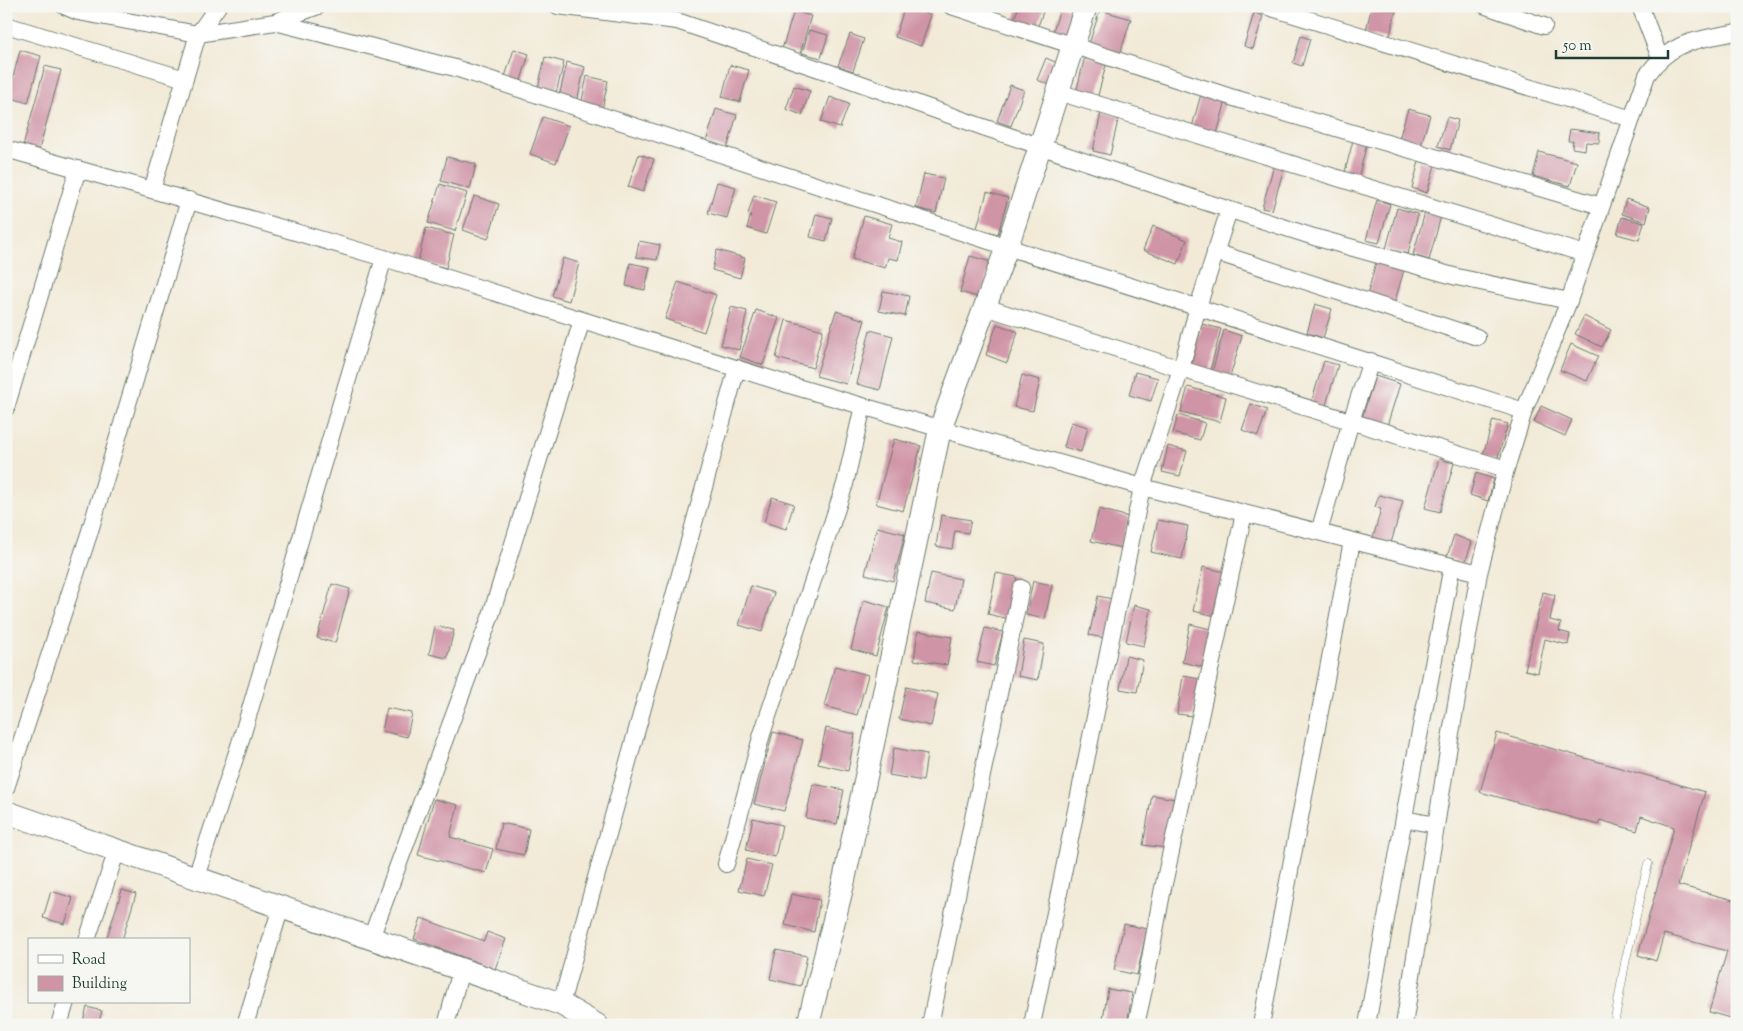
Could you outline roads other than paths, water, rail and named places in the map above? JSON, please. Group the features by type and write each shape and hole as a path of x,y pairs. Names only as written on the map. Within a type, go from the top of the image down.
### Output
{"street":[{"path":"64,6 78,12 198,34 275,22 318,6"},
{"path":"152,190 198,34 218,6"},
{"path":"558,6 678,21 1039,146 1314,237 1456,277 1569,300"},
{"path":"951,6 1234,98 1601,206"},
{"path":"808,1025 844,880 940,429 1007,246 1086,6"},
{"path":"1265,6 1632,119"},
{"path":"1486,6 1544,26"},
{"path":"1640,6 1660,58"},
{"path":"275,22 455,68 1524,411"},
{"path":"6,25 185,79"},
{"path":"1404,1025 1479,573 1506,470 1524,411 1569,300 1647,75 1660,58 1684,43 1737,32"},
{"path":"1058,92 1585,254"},
{"path":"6,149 384,258 736,368 940,429 1142,487 1479,573"},
{"path":"6,408 78,169"},
{"path":"6,788 89,534 188,200"},
{"path":"1032,1025 1142,487 1181,369 1198,307 1229,210"},
{"path":"1215,252 1477,338"},
{"path":"196,877 240,743 384,258"},
{"path":"985,306 1506,470"},
{"path":"371,938 491,615 582,320"},
{"path":"1319,532 1351,421 1371,361"},
{"path":"561,1004 736,368"},
{"path":"726,864 762,734 845,484 863,406"},
{"path":"1136,1025 1162,893 1244,513"},
{"path":"1261,1025 1352,541"},
{"path":"1367,1025 1452,566"},
{"path":"930,1025 1021,588"},
{"path":"6,812 561,1004 596,1025"},
{"path":"1404,819 1436,825"},
{"path":"88,938 117,850"},
{"path":"245,1025 281,907"},
{"path":"446,1025 461,970"},
{"path":"59,1025 65,1004"}],"lane":[{"path":"1614,1025 1625,963 1648,864"}]}
